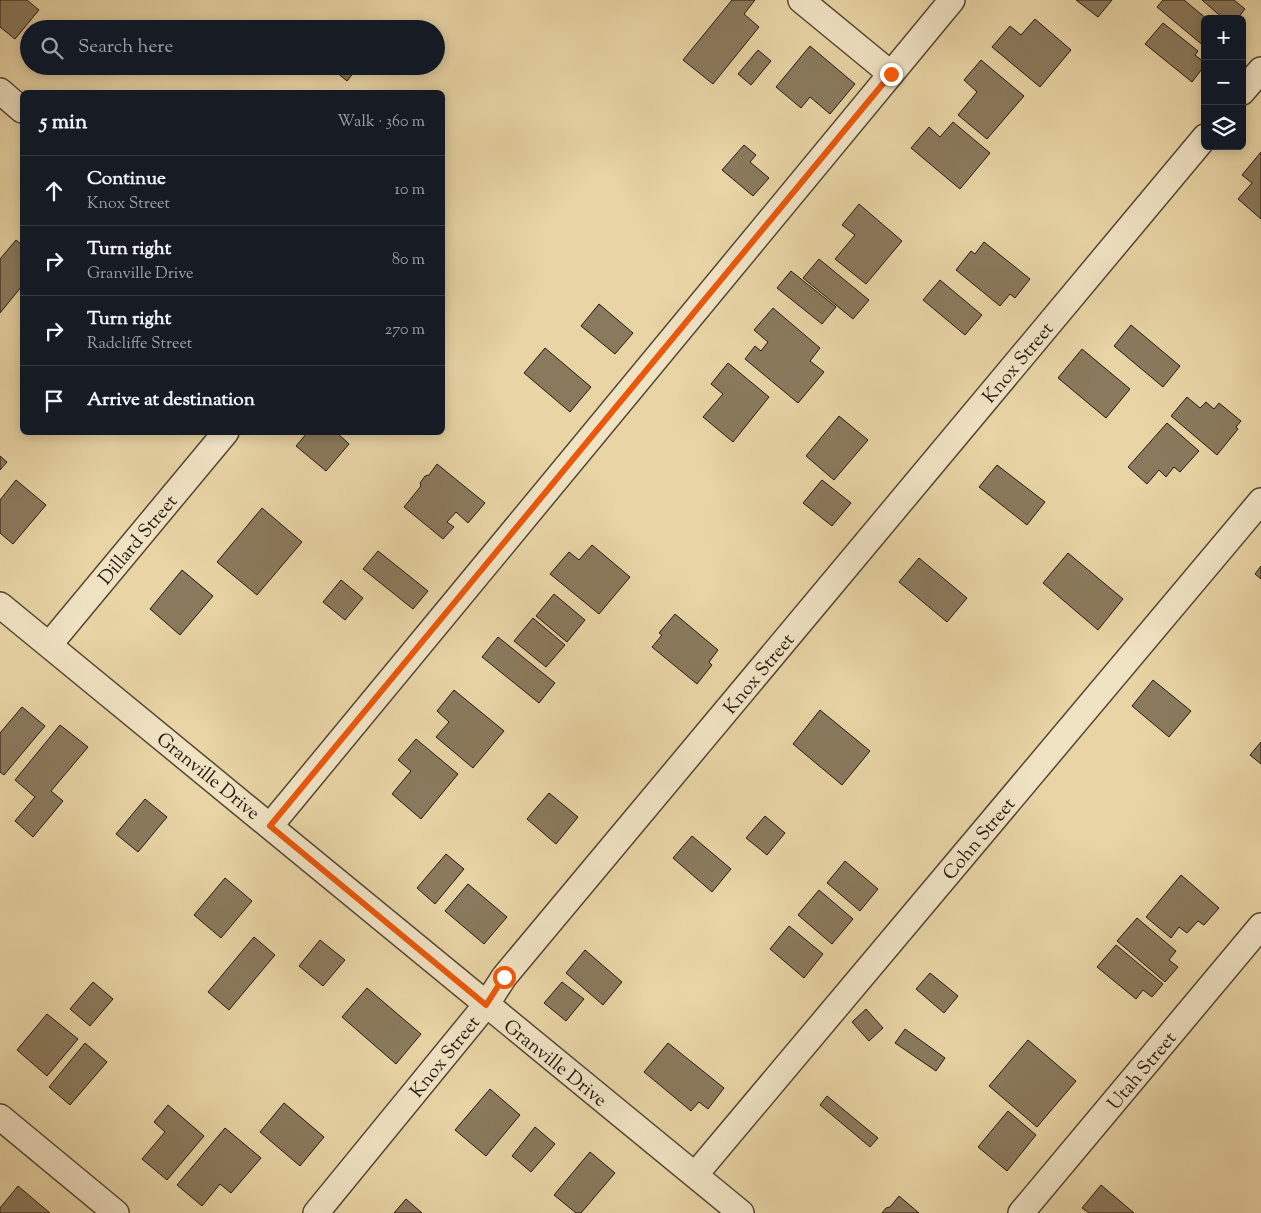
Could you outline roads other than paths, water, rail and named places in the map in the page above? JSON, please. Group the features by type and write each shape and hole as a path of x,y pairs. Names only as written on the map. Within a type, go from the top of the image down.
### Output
{"street":[{"path":"802,0 891,74"},
{"path":"270,826 952,0"},
{"path":"1246,87 1261,70"},
{"path":"0,91 20,108"},
{"name":"Knox Street","path":"316,1213 486,1005 504,977 1201,142"},
{"name":"Dillard Street","path":"48,645 223,435"},
{"name":"Cohn Street","path":"695,1175 1261,501"},
{"name":"Granville Drive","path":"0,605 741,1213"},
{"name":"Utah Street","path":"1021,1213 1261,926"},
{"path":"0,1117 116,1213"}]}
